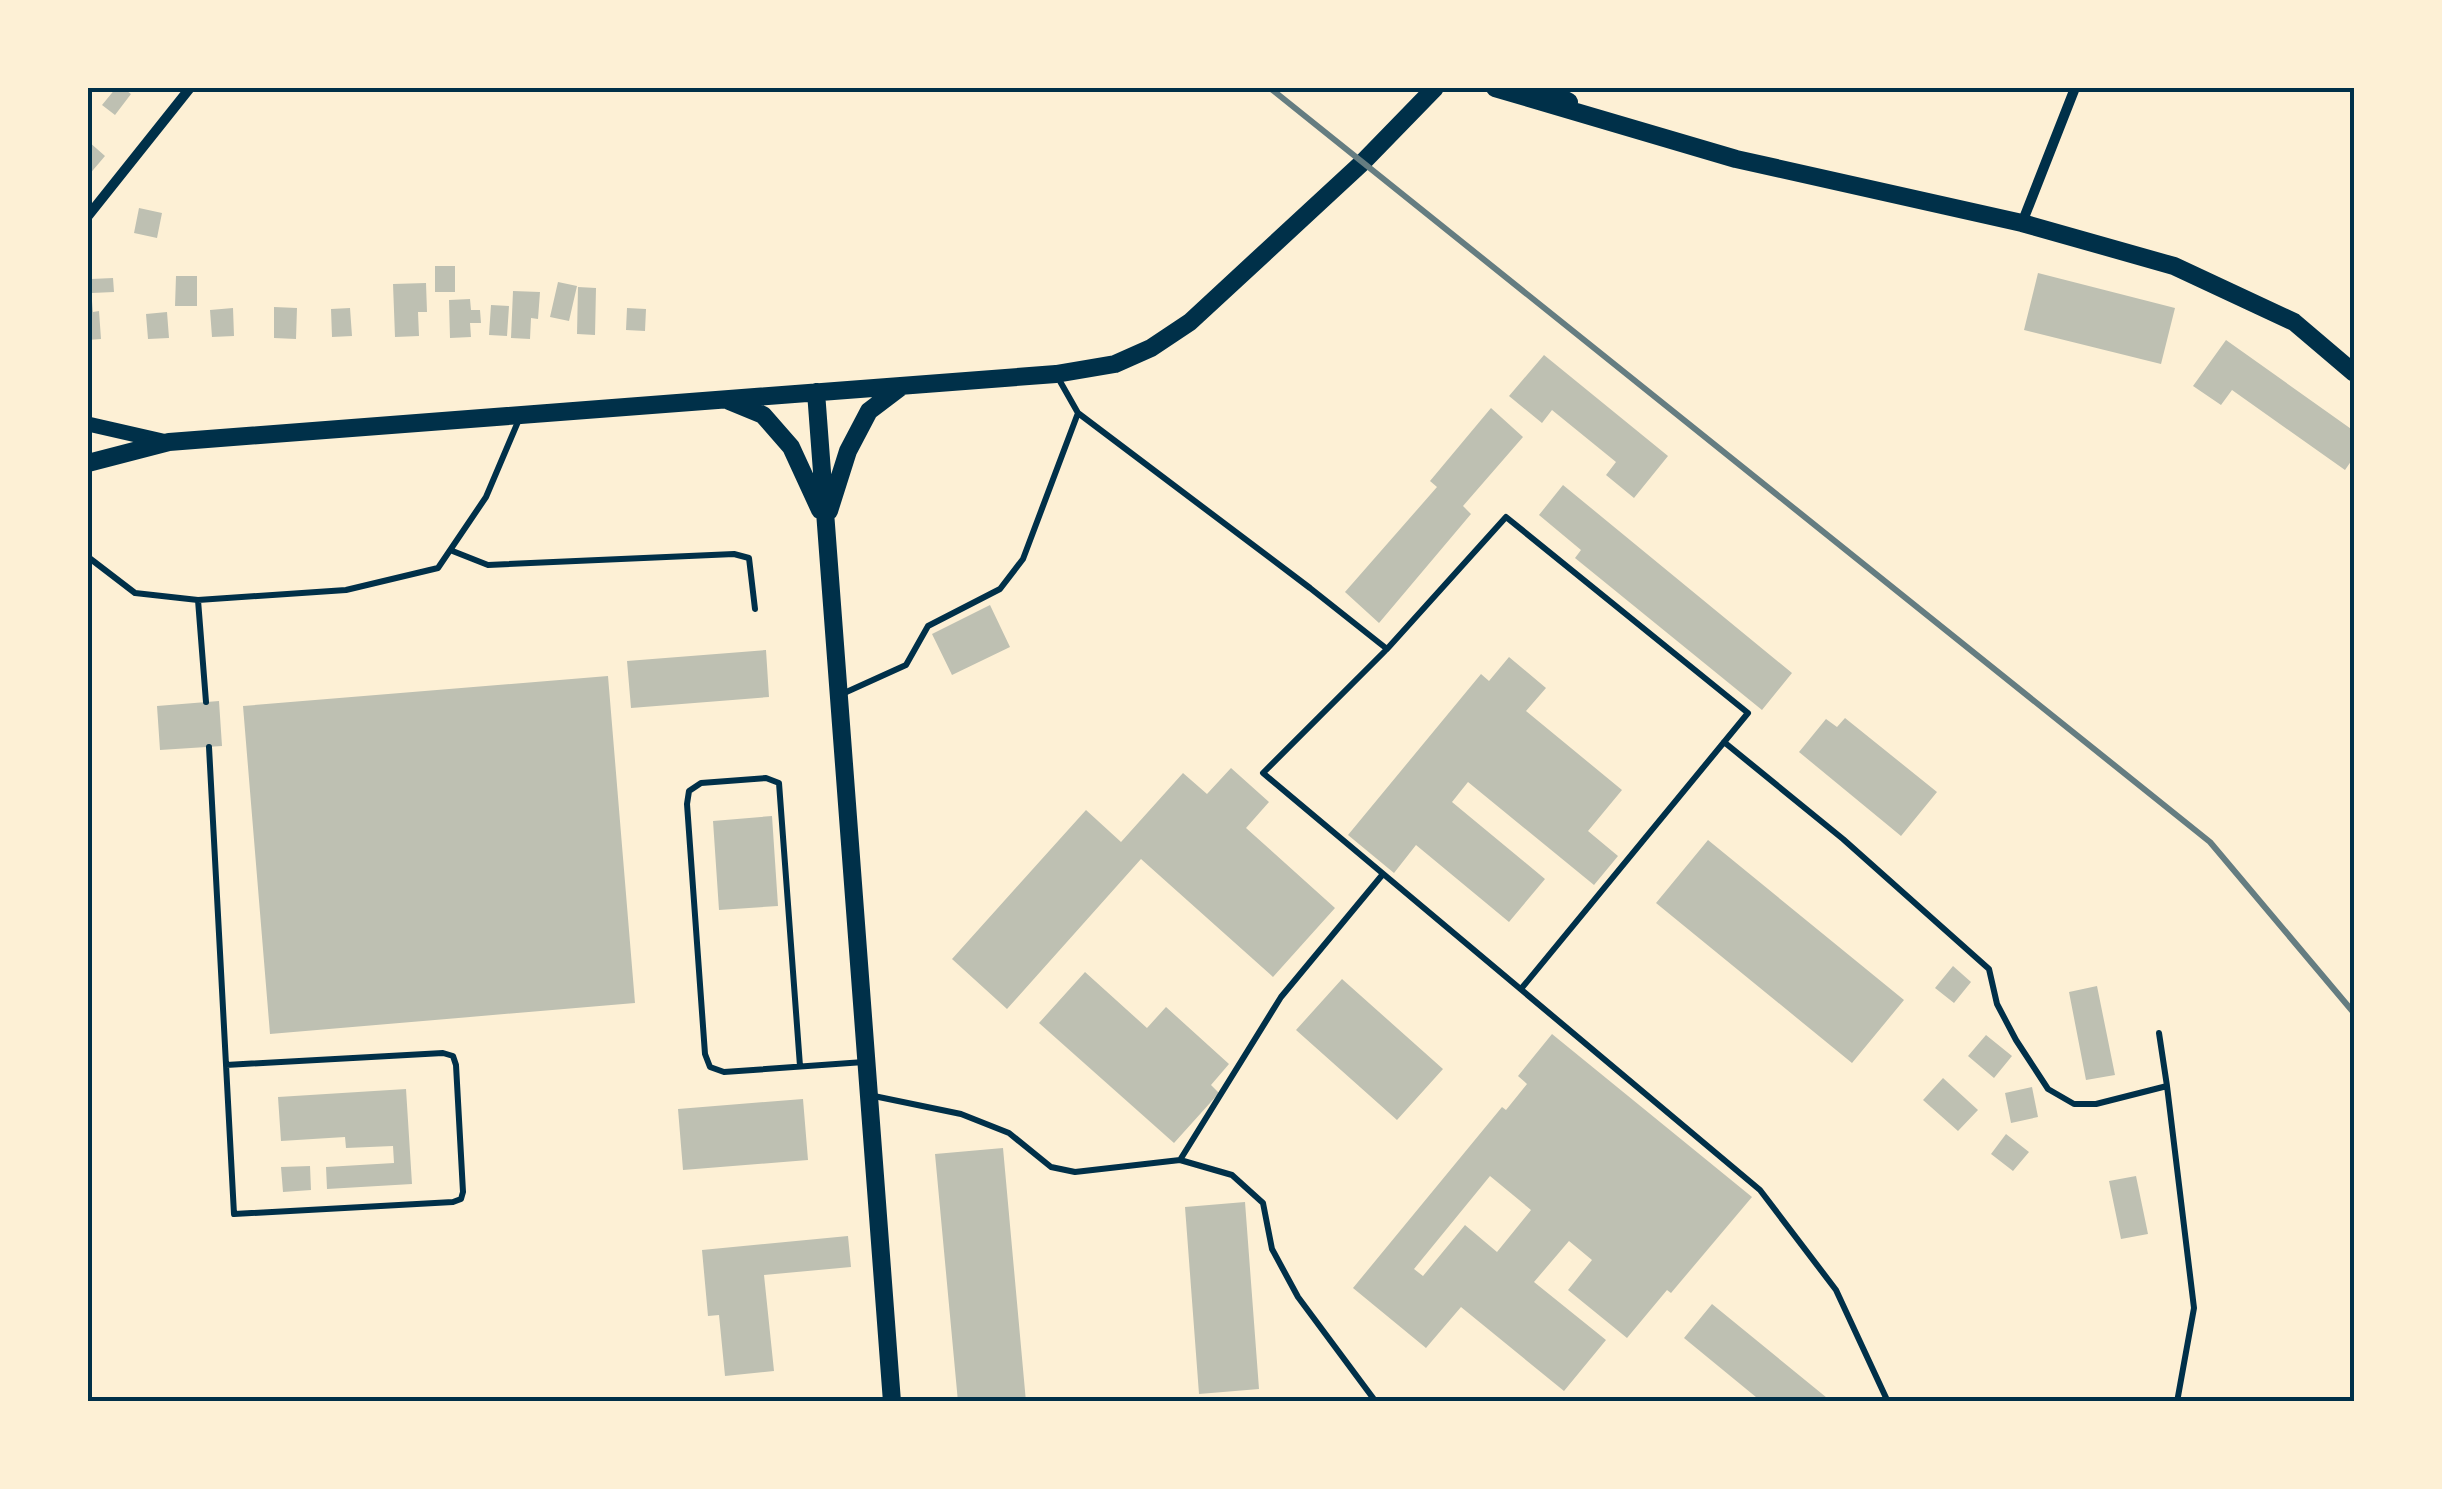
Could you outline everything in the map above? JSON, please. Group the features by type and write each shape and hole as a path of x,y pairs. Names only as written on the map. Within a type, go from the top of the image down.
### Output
{"main road":[{"path":"88,463 169,442 1056,374 1115,364 1151,348 1190,322 1363,162 1435,88"},
{"path":"1495,88 1736,159 2022,224 2174,266 2294,322 2354,373"},
{"path":"1544,88 1596,117"},
{"path":"825,520 848,451 869,411 902,386"},
{"path":"816,392 892,1402"},
{"path":"724,399 763,415 791,447 825,520"}],"street":[{"path":"88,216 190,88"},
{"path":"2022,224 2075,88"},
{"path":"88,424 169,442"}],"lane":[{"path":"1056,374 1078,413 1387,649"},
{"path":"838,697 906,665 928,626 1000,589 1023,559 1078,413"},
{"path":"88,556 135,593 198,600 346,590 438,568 486,498 520,415"},
{"path":"1521,989 1748,712 1506,517 1387,649 1263,773 1760,1190 1836,1290 1888,1402"},
{"path":"450,550 488,565 734,554 749,558 755,609"},
{"path":"198,600 206,702"},
{"path":"1724,742 1989,969 1996,1004 2048,1090 2074,1104 2096,1104 2167,1086"},
{"path":"209,746 226,1065 234,1214 461,1199 453,1056 443,1053 226,1065"},
{"path":"800,1066 779,783 766,778 701,782 689,791 687,804 705,1054 710,1067 724,1072 866,1062"},
{"path":"1180,1160 1281,996 1384,874"},
{"path":"2159,1034 2194,1308 2177,1402"},
{"path":"868,1095 961,1114 1009,1134 1051,1167 1076,1172 1180,1160 1232,1174 1263,1203 1272,1248 1298,1297 1376,1402"}],"building":[{"path":"116,88 131,94 115,115 102,105"},
{"path":"88,141 105,156 88,176"},
{"path":"139,208 162,213 157,238 134,233"},
{"path":"435,266 455,266 455,292 435,292"},
{"path":"2038,273 2175,308 2161,364 2024,330"},
{"path":"176,276 197,276 197,306 175,306"},
{"path":"113,278 114,292 92,293 91,279"},
{"path":"558,282 577,286 569,321 550,317"},
{"path":"426,283 427,312 418,312 419,336 395,337 393,284"},
{"path":"578,287 596,288 595,335 577,334"},
{"path":"513,291 540,292 538,319 531,318 530,339 511,338"},
{"path":"470,299 471,310 480,310 481,323 470,323 471,337 450,338 449,300"},
{"path":"88,301 92,301 93,312 99,311 101,339 88,340"},
{"path":"491,305 509,306 507,336 489,335"},
{"path":"274,307 297,308 296,339 274,338"},
{"path":"233,308 234,336 212,337 210,310"},
{"path":"350,308 352,336 332,337 331,309"},
{"path":"627,308 646,309 645,331 626,330"},
{"path":"167,312 169,338 148,339 146,314"},
{"path":"2226,340 2354,431 2354,457 2345,470 2232,390 2221,405 2193,386"},
{"path":"1544,355 1668,456 1634,498 1606,475 1616,462 1552,410 1542,423 1509,396"},
{"path":"1491,408 1523,437 1463,506 1471,514 1379,623 1345,592 1437,487 1430,481"},
{"path":"1563,485 1792,673 1762,710 1575,558 1581,550 1539,515"},
{"path":"990,605 1010,647 952,675 932,634"},
{"path":"766,650 769,697 631,708 627,661"},
{"path":"1509,657 1546,688 1526,711 1622,790 1588,831 1618,856 1594,885 1468,782 1452,802 1545,879 1509,922 1416,845 1394,873 1348,835 1481,674 1489,681"},
{"path":"608,676 635,1003 270,1034 243,706"},
{"path":"219,701 222,746 160,750 157,706"},
{"path":"1845,718 1937,792 1901,836 1799,752 1826,719 1837,727"},
{"path":"1231,768 1269,802 1246,828 1335,908 1273,977 1141,859 1007,1009 952,959 1086,810 1121,842 1183,773 1207,794"},
{"path":"772,816 778,906 719,910 713,821"},
{"path":"1708,840 1904,1000 1852,1063 1656,903"},
{"path":"1953,966 1971,982 1954,1003 1935,988"},
{"path":"1085,972 1147,1028 1166,1007 1229,1064 1211,1085 1219,1093 1174,1143 1039,1023"},
{"path":"1342,979 1443,1069 1397,1120 1296,1030"},
{"path":"2097,986 2115,1075 2086,1080 2069,992"},
{"path":"1552,1034 1752,1197 1671,1293 1667,1290 1627,1338 1568,1290 1592,1260 1569,1241 1534,1282 1606,1340 1564,1391 1461,1307 1426,1348 1353,1288 1502,1107 1506,1110 1527,1084 1518,1076","holes":["1490,1176 1531,1210 1497,1252 1465,1225 1423,1276 1414,1269"]},
{"path":"1986,1035 2012,1056 1994,1078 1968,1056"},
{"path":"1943,1078 1978,1110 1958,1131 1923,1100"},
{"path":"2032,1087 2038,1117 2011,1123 2005,1093"},
{"path":"406,1089 412,1184 327,1189 326,1167 394,1163 393,1146 346,1148 345,1137 281,1141 278,1097"},
{"path":"803,1099 808,1160 683,1170 678,1109"},
{"path":"2006,1134 2029,1152 2013,1171 1991,1154"},
{"path":"1003,1148 1026,1402 958,1402 935,1154"},
{"path":"310,1166 311,1190 283,1192 281,1167"},
{"path":"2136,1176 2148,1234 2121,1239 2109,1181"},
{"path":"1245,1202 1259,1389 1199,1394 1185,1207"},
{"path":"848,1236 851,1267 764,1275 774,1371 725,1376 719,1315 708,1316 702,1250"},
{"path":"1712,1304 1832,1402 1762,1402 1684,1338"}],"railway":[{"path":"1270,88 2210,842 2354,1013"}]}
